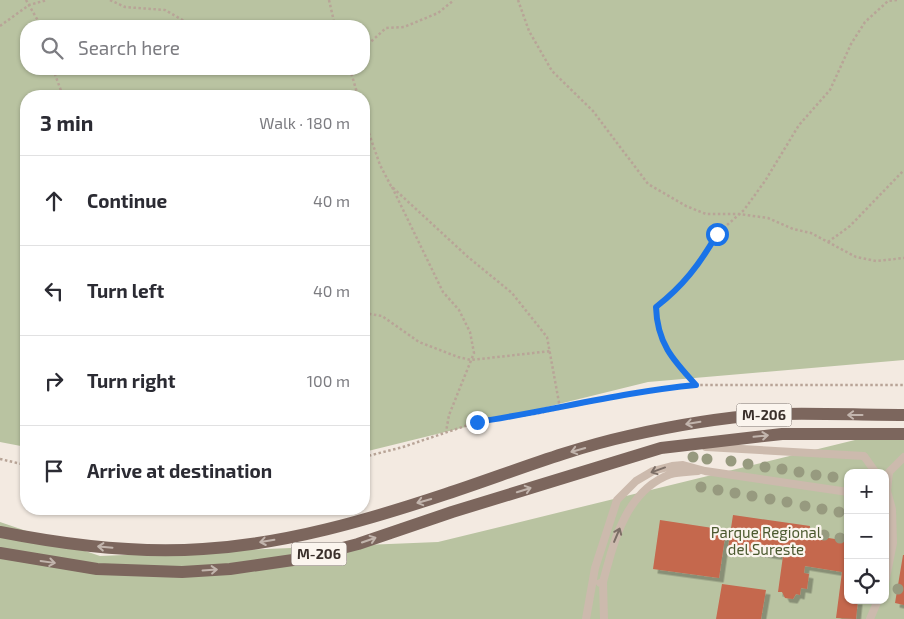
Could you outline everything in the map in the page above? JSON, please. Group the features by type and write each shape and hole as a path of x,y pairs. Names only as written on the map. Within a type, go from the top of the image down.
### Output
{"main road":[{"name":"M-206","path":"0,532 73,544 143,550 203,550 316,533 446,494 546,459 625,437 670,428 733,418 779,414 904,415"},
{"name":"M-206","path":"0,553 96,569 182,572 230,569 300,559 358,544 626,458 684,444 782,434 904,434"}],"lane":[{"path":"684,444 739,450 864,456 873,469"},
{"path":"889,563 893,543 892,509 887,491 889,472 904,457"},
{"path":"586,619 591,585 616,500 636,481 654,471 683,465 706,471 844,491"},
{"path":"604,619 603,582 615,538 642,491 654,482 672,474 706,471"},
{"path":"591,585 603,582"},
{"path":"870,619 875,604"}],"path":[{"path":"26,0 40,20"},
{"path":"0,26 29,5 47,0"},
{"path":"110,0 125,7 165,10 182,20"},
{"path":"329,0 334,20"},
{"path":"370,43 386,28 404,26 438,14 454,0"},
{"path":"518,0 529,31 552,71 593,111 648,184 686,206 706,214 740,214 768,218 793,229 811,233 856,257 876,261 904,258"},
{"path":"696,385 670,356 656,324 656,307 688,279 703,259 717,234 740,214 765,181 799,125 830,90 851,44 865,22 888,1 898,0"},
{"path":"55,75 61,90"},
{"path":"352,75 356,90"},
{"path":"370,136 380,165 401,210 443,292 459,310 470,332 474,353 449,415 446,432"},
{"path":"828,242 850,226 904,170"},
{"path":"391,186 468,257 512,293 546,337 551,352 554,383 560,408"},
{"path":"370,314 382,316 419,342 458,357 472,360 551,352"},
{"path":"370,454 477,422 659,388 696,385 904,384"},
{"path":"0,459 20,463"}],"green space":[{"path":"0,0 904,0 904,360 648,382 370,451 370,90 20,90 20,446 0,442"},
{"name":"Parque Regional del Sureste","path":"904,428 904,619 0,619 0,522 100,556 438,542"}],"building":[{"path":"733,515 810,526 809,535 844,540 844,604 858,604 856,619 836,618 842,572 805,566 804,573 809,574 807,589 801,588 800,595 796,594 793,599 785,598 782,592 778,592 783,556 728,548"},
{"path":"660,520 726,530 719,578 653,569"},
{"path":"904,555 904,605 895,603"},
{"path":"722,584 766,590 761,619 716,619"}],"route":[{"path":"477,422 534,414 659,388 696,385 670,356 656,324 656,307 671,296 688,279 703,259 717,234"}]}
